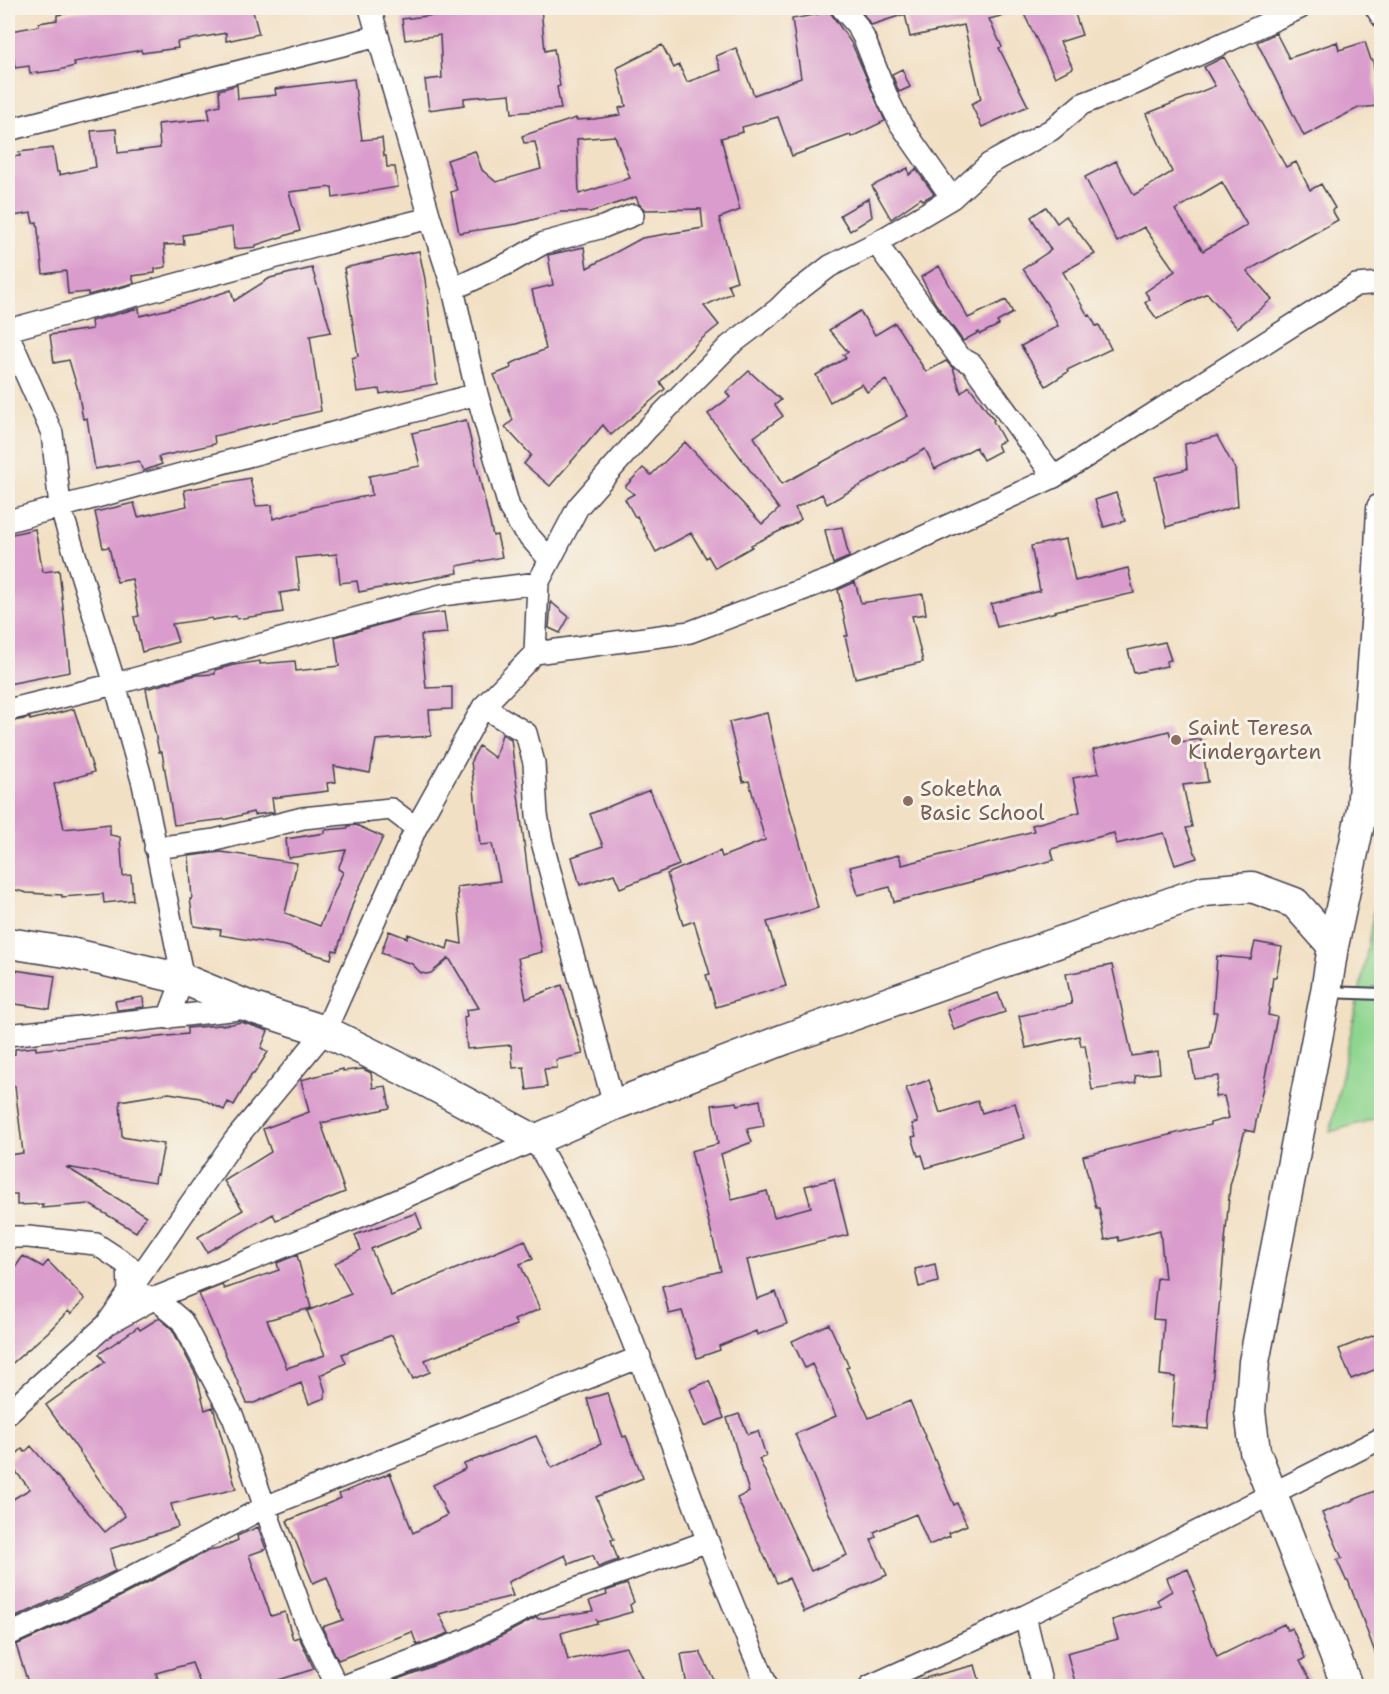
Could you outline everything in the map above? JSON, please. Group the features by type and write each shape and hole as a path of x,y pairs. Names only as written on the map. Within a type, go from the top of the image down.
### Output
{"street":[{"path":"370,8 430,218 453,289 477,394 509,507 521,526 549,559"},
{"path":"842,8 856,24 864,38 901,125 952,198"},
{"path":"536,653 538,583 578,507 648,429 729,346 830,266 876,243 952,198 989,164 1051,130 1082,104 1134,84 1300,8"},
{"path":"1376,8 1382,16"},
{"path":"8,130 378,36"},
{"path":"453,289 509,263 544,243 603,227 633,215"},
{"path":"168,1018 183,979 143,784 60,506 51,433 8,332 321,245 430,218"},
{"path":"876,243 959,357 972,364 990,387 1054,477"},
{"path":"106,1325 234,1141 325,1030 416,828 483,708 536,653 690,632 831,579 1054,477 1356,285 1382,283"},
{"path":"8,521 477,394"},
{"path":"1347,1686 1255,1451 1250,1411 1254,1362 1333,946 1367,811 1382,508"},
{"path":"8,710 115,684 442,595 538,583"},
{"path":"483,708 526,733 534,763 537,815 542,842 614,1105"},
{"path":"156,848 215,840 303,818 391,809 416,828"},
{"path":"8,1413 106,1325 155,1298 370,1212 614,1105 785,1039 1204,891 1252,887 1295,903 1333,946"},
{"path":"8,943 66,952 183,979 253,1008 325,1030 535,1140 573,1205 640,1357 708,1541 767,1686"},
{"path":"8,1035 253,1008"},
{"path":"8,1237 96,1244 128,1265 129,1291"},
{"path":"129,1291 155,1298 182,1321 224,1398 233,1417 306,1623 337,1686"},
{"path":"8,1635 100,1593 265,1507 640,1357"},
{"path":"870,1686 1025,1616 1147,1557 1382,1438"},
{"path":"344,1686 466,1640 537,1603 708,1541"},
{"path":"1025,1616 1042,1686"}],"lane":[{"path":"1326,992 1382,994"}],"green space":[{"path":"1381,871 1381,1117 1330,1132 1362,979"}],"building":[{"path":"101,8 252,8 259,34 226,41 226,33 177,42 178,48 142,53 141,50 74,62 75,66 59,70 30,74 29,66 15,68 10,31 57,20 57,15"},
{"path":"541,8 545,51 554,49 561,109 512,113 510,94 464,98 464,105 429,110 425,80 442,78 440,35 405,40 402,19 490,9 491,13"},
{"path":"859,8 1004,8 1005,15 989,19 1002,47 999,48 1028,106 982,127 971,104 981,99 964,25 910,37 905,14 871,25"},
{"path":"1021,8 1073,8 1082,35 1060,42 1073,68 1055,77"},
{"path":"830,12 852,44 885,121 851,137 850,135 792,156 778,117 742,127 743,132 721,138 740,210 719,218 737,281 728,284 732,293 704,306 719,325 699,341 660,382 665,389 611,435 603,425 550,486 524,464 531,455 505,427 513,420 494,375 511,368 510,364 546,349 532,290 553,285 548,255 584,247 587,268 642,238 703,228 701,209 645,210 636,197 590,212 561,212 517,224 459,233 451,192 457,190 447,160 475,151 482,170 496,182 541,169 535,142 524,143 522,136 576,118 576,120 594,119 621,115 619,108 626,106 617,68 662,45 674,68 679,65 687,82 721,70 716,56 736,48 754,95 801,78 792,19","holes":["615,136 630,178 579,194 577,139"]},
{"path":"1276,33 1289,58 1337,42 1339,50 1365,42 1371,60 1373,60 1377,106 1358,108 1304,136 1257,42"},
{"path":"1224,57 1286,167 1296,162 1310,190 1321,184 1335,208 1332,210 1338,220 1247,271 1272,299 1237,328 1207,293 1157,319 1145,303 1150,299 1145,292 1175,271 1144,227 1117,242 1085,177 1116,161 1134,195 1172,172 1146,114 1215,86 1204,67","holes":["1222,182 1247,225 1203,251 1175,210"]},
{"path":"902,69 910,87 899,92 892,74"},
{"path":"354,79 362,140 382,138 387,167 395,167 398,187 333,198 332,187 289,192 300,231 256,245 256,247 234,249 232,227 183,235 184,244 164,245 166,267 155,269 155,273 132,276 134,283 88,295 88,292 68,294 66,271 43,274 37,222 33,223 31,213 14,216 8,176 8,157 20,156 19,152 53,148 59,175 96,167 91,131 116,129 118,153 160,148 158,124 210,119 208,108 220,105 219,90 237,85 238,99 276,95 275,89"},
{"path":"908,168 909,175 916,169 934,194 923,200 921,198 891,219 872,186"},
{"path":"869,198 872,217 850,231 840,215"},
{"path":"1046,207 1057,223 1066,216 1095,254 1063,272 1088,316 1090,315 1096,326 1099,325 1111,349 1067,370 1068,372 1046,386 1021,346 1058,326 1046,303 1023,269 1051,250 1031,217"},
{"path":"419,251 425,279 437,384 380,394 379,389 357,392 352,358 358,356 344,268"},
{"path":"939,266 968,318 1006,300 1013,313 997,322 999,325 963,341 935,303 921,277"},
{"path":"312,268 331,332 310,336 321,411 214,436 215,444 158,457 162,464 143,471 139,461 95,469 87,418 83,419 78,390 69,360 54,363 50,335 92,329 91,321 139,308 140,316 189,304 231,290 234,301 270,278"},
{"path":"860,311 875,335 895,323 926,372 946,361 953,368 961,393 969,386 994,420 1004,441 997,444 1000,451 983,460 976,447 935,469 925,449 827,504 822,494 795,508 801,519 796,523 751,545 752,547 715,568 691,533 656,552 625,499 634,494 625,487 643,468 651,475 685,442 762,524 779,509 708,414 730,397 726,392 749,371 781,400 775,405 783,416 754,437 782,484 908,416 886,380 867,392 862,384 830,402 816,375 846,358 843,355 848,352 829,330"},
{"path":"466,420 493,536 497,535 502,557 457,566 458,573 359,592 357,581 340,583 337,554 296,558 300,590 280,593 283,612 237,619 236,616 172,624 178,642 142,652 134,617 139,616 132,579 117,582 109,547 103,548 95,512 134,503 138,517 187,506 184,490 250,478 256,506 272,505 273,519 312,507 372,495 369,476 420,466 412,433"},
{"path":"1217,436 1235,469 1238,506 1166,527 1155,477 1187,469 1185,444"},
{"path":"1116,493 1125,521 1104,527 1095,500"},
{"path":"842,527 849,557 833,564 825,530"},
{"path":"35,529 43,572 59,570 70,672 8,684 8,623 10,623 8,535"},
{"path":"1066,539 1075,581 1128,568 1134,593 997,627 991,604 1040,591 1031,546"},
{"path":"855,582 861,603 923,594 926,614 912,616 923,662 855,678 845,636 848,636 838,590"},
{"path":"551,602 569,617 560,633 549,628"},
{"path":"444,612 447,633 421,635 426,688 452,687 452,709 429,710 431,736 376,740 370,773 334,766 336,782 327,783 328,791 272,798 274,812 254,815 253,812 227,819 174,825 162,752 159,752 146,689 196,675 215,674 215,670 234,665 260,661 260,664 295,661 296,671 339,666 335,637 408,617"},
{"path":"1165,642 1171,660 1166,661 1167,666 1134,673 1128,650"},
{"path":"74,709 94,772 54,784 64,829 110,824 110,835 120,837 123,876 131,875 133,900 104,903 103,894 62,897 62,895 27,893 8,888 8,722 30,718 30,720"},
{"path":"767,713 781,776 818,908 767,922 786,986 716,1007 706,975 710,974 694,921 683,925 667,874 720,851 722,857 765,840 749,781 743,782 729,722"},
{"path":"1169,731 1173,743 1201,739 1208,782 1183,785 1192,827 1186,828 1197,858 1175,865 1164,833 1116,844 1114,833 1051,849 1054,860 894,902 890,887 858,895 850,867 899,855 902,865 1034,831 1032,825 1080,812 1073,778 1099,773 1093,750"},
{"path":"502,734 511,739 530,890 542,952 518,958 526,999 562,985 583,1054 556,1060 557,1068 544,1069 547,1087 527,1090 524,1067 513,1068 511,1045 467,1049 464,1017 467,1016 466,1010 479,1008 449,958 431,973 426,974 421,973 412,964 381,953 389,931 407,938 408,934 447,949 449,941 462,944 457,887 500,881 492,844 480,845 471,761 479,746 495,758"},
{"path":"650,790 679,865 620,888 614,874 580,885 572,857 603,846 590,814"},
{"path":"356,825 383,837 355,897 337,951 333,950 331,959 286,946 220,935 221,930 194,926 190,899 192,899 189,856 221,852 297,863 285,913 320,926 343,872 338,869 346,850 288,858 286,839"},
{"path":"1255,942 1282,947 1276,977 1273,977 1268,1015 1277,1017 1254,1132 1245,1130 1230,1186 1208,1429 1171,1426 1175,1377 1160,1375 1164,1320 1153,1319 1157,1278 1165,1279 1160,1230 1119,1241 1118,1237 1105,1240 1099,1208 1096,1208 1083,1156 1210,1125 1210,1123 1229,1118 1224,1096 1215,1097 1219,1076 1195,1079 1190,1052 1210,1048 1217,1012 1213,1012 1217,956 1251,959"},
{"path":"1112,965 1132,1056 1158,1052 1160,1073 1135,1076 1136,1083 1092,1090 1085,1045 1081,1046 1079,1036 1026,1048 1019,1016 1072,1004 1066,974"},
{"path":"8,969 55,976 50,1009 8,1003"},
{"path":"998,993 1005,1012 954,1030 947,1010"},
{"path":"143,997 144,1007 117,1010 115,1001"},
{"path":"241,1022 268,1031 261,1048 268,1052 234,1105 228,1102 224,1110 200,1098 169,1093 120,1101 122,1137 164,1144 155,1182 66,1167 146,1216 136,1232 89,1204 42,1208 43,1204 17,1205 17,1194 8,1194 8,1155 23,1153 15,1086 10,1086 8,1055 15,1054 15,1049 36,1047 36,1050 187,1034 187,1028"},
{"path":"343,1069 343,1071 363,1069 371,1073 373,1088 386,1086 390,1108 321,1123 345,1192 276,1220 273,1214 207,1252 198,1237 243,1210 224,1181 271,1152 263,1129 309,1112 301,1080"},
{"path":"929,1080 940,1113 978,1101 982,1113 1015,1103 1025,1138 926,1168 922,1155 918,1156 912,1137 916,1136 912,1124 918,1122 906,1088"},
{"path":"760,1100 764,1126 747,1129 752,1142 721,1154 732,1200 767,1191 774,1217 811,1207 805,1186 834,1179 848,1235 747,1260 757,1299 776,1292 787,1324 757,1335 756,1331 719,1346 720,1350 697,1358 682,1311 669,1314 662,1286 721,1271 691,1151 718,1144 712,1105 737,1102 738,1105"},
{"path":"416,1213 422,1228 371,1249 391,1296 525,1240 533,1259 520,1264 540,1309 514,1320 517,1325 425,1360 430,1372 413,1379 392,1335 342,1354 346,1363 320,1375 325,1398 309,1404 301,1383 254,1403 247,1403 199,1294 222,1285 224,1289 279,1270 277,1263 297,1255 311,1308 267,1320 287,1368 325,1355 307,1311 351,1294 335,1263 361,1250 355,1235"},
{"path":"23,1256 43,1267 48,1261 85,1299 71,1314 68,1311 8,1367 8,1278"},
{"path":"935,1264 938,1282 919,1287 915,1269"},
{"path":"159,1318 172,1329 197,1377 205,1410 213,1407 236,1489 171,1504 178,1527 110,1549 115,1571 12,1619 8,1609 8,1502 30,1489 8,1462 22,1449 25,1452 31,1446 105,1532 125,1516 46,1405 105,1362 99,1354 138,1327 140,1330"},
{"path":"829,1324 869,1418 910,1401 954,1505 957,1503 967,1525 949,1533 950,1536 929,1545 916,1514 874,1532 876,1537 871,1540 887,1575 804,1612 789,1578 777,1583 737,1498 749,1492 727,1418 739,1414 748,1434 758,1431 766,1456 759,1459 811,1571 847,1555 795,1434 836,1416 812,1364 805,1368 792,1341"},
{"path":"1382,1332 1382,1367 1351,1379 1339,1349"},
{"path":"709,1381 724,1418 705,1426 690,1389"},
{"path":"607,1393 623,1437 626,1436 643,1478 596,1497 614,1539 611,1540 618,1560 598,1567 593,1555 569,1564 565,1555 508,1582 513,1596 439,1614 449,1633 417,1645 412,1632 338,1660 322,1627 343,1620 327,1577 313,1583 287,1521 341,1498 339,1494 390,1473 413,1533 447,1515 433,1485 465,1469 464,1464 536,1436 552,1468 601,1444 587,1399"},
{"path":"1382,1488 1382,1662 1379,1663 1348,1580 1337,1560 1342,1558 1322,1513"},
{"path":"258,1527 266,1549 249,1555 271,1616 285,1612 293,1639 299,1637 314,1669 259,1686 201,1686 192,1663 156,1673 160,1686 29,1686 16,1645 106,1604 208,1551 219,1549 238,1540 237,1536"},
{"path":"1188,1569 1196,1590 1193,1591 1217,1657 1284,1624 1287,1630 1292,1628 1305,1658 1300,1661 1313,1686 1076,1686 1067,1653 1118,1639 1112,1620 1161,1606 1157,1600 1172,1591 1167,1578"},
{"path":"627,1584 634,1602 630,1605 632,1612 597,1622 596,1619 597,1623 561,1633 568,1660 626,1647 646,1686 379,1686 471,1652 537,1617 538,1619 593,1611 589,1601 607,1595 606,1591"},
{"path":"700,1652 717,1686 687,1686 681,1654"},
{"path":"975,1665 981,1686 918,1686 917,1680"}],"place":[{"name":"Saint Teresa Kindergarten","path":"1176,740"},
{"name":"Soketha Basic School","path":"908,801"}]}
